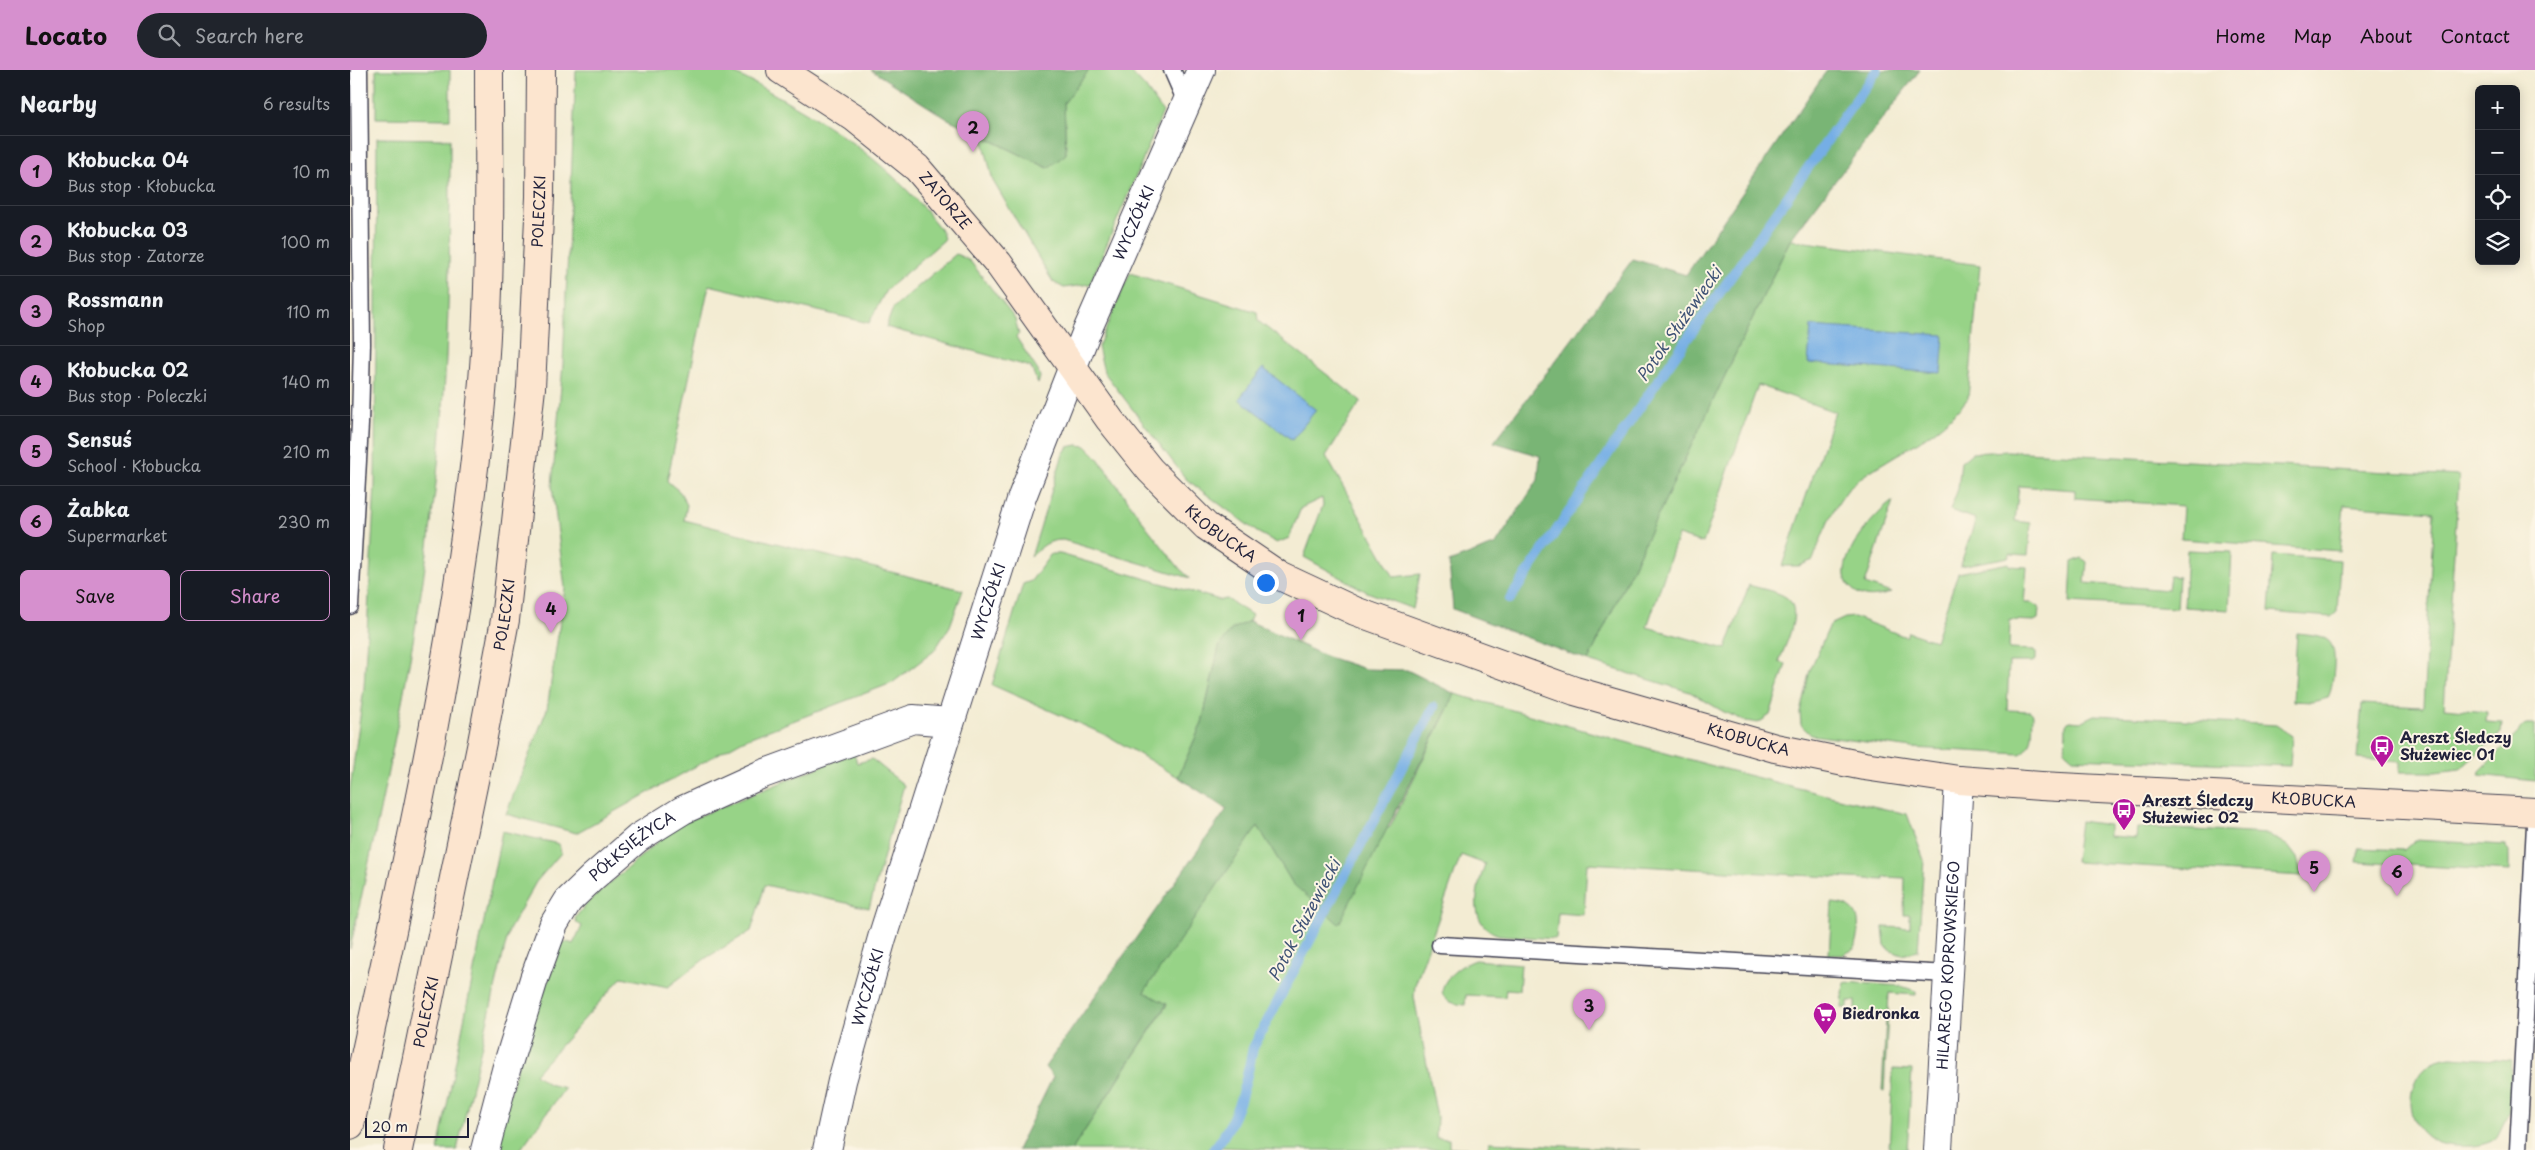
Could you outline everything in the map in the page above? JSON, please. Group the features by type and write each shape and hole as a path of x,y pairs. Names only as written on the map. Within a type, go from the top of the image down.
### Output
{"main road":[{"path":"350,1126 426,772 457,598 480,411 490,204 489,70"},
{"name":"POLECZKI","path":"398,1150 505,620 531,388 540,197 541,70"},
{"name":"ZATORZE","path":"781,70 804,77 918,168 998,264 1073,369"},
{"name":"KŁOBUCKA","path":"1073,369 1150,470 1206,526 1280,576 1355,612 1575,691 1775,748 1864,766 1959,780 2535,812"}],"street":[{"name":"WYCZÓŁKI","path":"827,1150 842,1081 879,948 950,722 970,666 1022,497 1086,333 1201,70"},
{"name":"PÓŁKSIĘŻYCA","path":"485,1150 508,1061 554,924 568,901 593,877 638,838 683,810 760,775 913,719 950,722"},
{"name":"HILAREGO KOPROWSKIEGO","path":"1938,1150 1959,780"}],"lane":[{"path":"350,606 360,424 362,343 359,70"},
{"path":"1172,70 1186,102"},
{"path":"2518,1150 2535,825"},
{"path":"1440,945 1948,974"}],"green space":[{"path":"376,70 450,70 450,119 376,118"},
{"path":"576,70 726,70 734,73 787,101 864,151 909,192 938,227 944,240 886,290 869,323 709,285 667,481 680,492 687,505 684,520 963,590 950,626 934,651 892,683 743,740 576,833 506,814 547,709 565,588 552,486 563,364"},
{"path":"871,70 1089,70 1064,103 1066,154 1048,168 946,118"},
{"path":"1089,70 1129,70 1145,87 1163,112 1090,284 1064,288 1053,282 993,181 982,136 1048,168 1066,153 1064,103"},
{"path":"1827,70 1920,70 1790,240 1588,661 1453,609 1449,562 1496,544 1538,480 1540,456 1494,442 1633,259 1686,275"},
{"path":"377,138 450,139 448,315 440,448 428,550 398,721 350,949 350,789 364,688 375,485"},
{"path":"1790,240 1980,265 1968,398 1952,416 1934,431 1870,471 1849,488 1833,513 1813,560 1799,566 1782,566 1835,412 1758,385 1703,543 1678,535 1647,627 1726,649 1749,585 1779,594 1787,598 1792,604 1794,611 1791,629 1779,662 1786,664 1770,715 1758,723 1746,721 1724,712 1690,692 1588,661"},
{"path":"956,254 970,261 1015,319 1019,334 1016,337 1038,371 1040,377 1038,384 1031,367 886,327 893,308"},
{"path":"1130,273 1257,312 1258,321 1361,401 1326,456 1394,577 1420,574 1413,609 1367,592 1304,557 1323,505 1322,498 1301,508 1289,538 1277,543 1257,532 1186,479 1104,372 1098,347"},
{"path":"1086,446 1097,457 1146,526 1180,569 1190,578 1063,540 1046,544 1031,557 1063,454 1068,447"},
{"path":"2007,451 2459,476 2444,708 2487,712 2486,722 2502,723 2501,733 2460,769 2435,772 2400,772 2400,762 2357,759 2362,704 2423,707 2434,512 2344,505 2340,551 2181,539 2183,506 2075,498 2075,490 2019,486 2015,521 2031,523 2028,555 2010,554 2009,557 1960,566 1976,519 1950,510 1958,489 1961,462 1972,453"},
{"path":"1893,501 1865,584 1891,593 1875,596 1861,595 1852,589 1846,579 1845,568 1849,555 1865,529"},
{"path":"2187,550 2232,552 2229,610 2184,607"},
{"path":"1051,554 1060,554 1220,600 1227,599 1252,615 1249,621 1231,630 1219,647 1202,723 1178,777 1110,737 992,685 1023,584 1031,581"},
{"path":"2273,555 2340,560 2337,612 2331,617 2269,612"},
{"path":"2082,558 2087,562 2085,583 2168,590 2170,576 2179,577 2177,608 2070,602 2072,562"},
{"path":"2009,563 2009,566 2027,567 2024,603 2032,603 2039,608 2038,619 2034,621 2010,620 2009,649 2034,650 2036,653 2036,660 2032,662 2009,662 2007,710 2030,711 2033,714 2032,737 2025,751 2020,754 1913,748 1811,735 1801,725 1800,712 1810,670 1830,625 1845,618 1854,617 1906,637 1908,632 1935,641 1958,573"},
{"path":"1249,621 1325,656 1365,669 1407,670 1455,694 1339,924 1293,884 1258,826 1144,992 1167,1004 1072,1150 1017,1150 1053,1077 1045,1067 1227,809 1178,777 1202,723 1219,647 1231,630"},
{"path":"2297,633 2322,637 2331,643 2334,667 2328,698 2312,702 2293,701"},
{"path":"1455,694 1736,772 1907,814 1924,860 1918,951 1902,955 1889,950 1885,945 1883,927 1910,928 1910,915 1904,915 1905,878 1884,877 1884,880 1587,863 1584,915 1558,913 1556,939 1499,935 1489,930 1482,923 1478,914 1477,894 1485,864 1461,855 1415,985 1414,997 1437,1117 1436,1138 1449,1139 1449,1147 1489,1149 1489,1142 1641,1150 1279,1150 1221,1147 1220,1150 1072,1150 1167,1005 1143,993 1258,826 1293,884 1390,827"},
{"path":"2095,715 2276,725 2292,736 2290,766 2073,758 2065,751 2066,725 2069,721 2081,722"},
{"path":"2526,725 2535,725 2535,781 2479,775 2480,771"},
{"path":"854,753 857,763 872,759 904,785 869,908 765,885 751,931 706,958 668,987 622,977 535,1074 548,1084 565,1088 520,1150 495,1150 521,1053 562,943 568,942 573,944 582,926 577,923 575,918 587,903 677,825"},
{"path":"2080,821 2109,825 2109,836 2136,838 2137,827 2268,834 2288,846 2297,858 2302,876 2075,862"},
{"path":"502,831 559,844 561,853 536,882 509,930 457,1150 438,1150"},
{"path":"2415,840 2505,845 2509,852 2509,871 2357,862 2359,848 2404,850"},
{"path":"1832,903 1850,908 1857,917 1858,932 1854,949 1843,955 1829,955"},
{"path":"1475,960 1521,964 1519,990 1506,989 1505,997 1466,995 1465,1005 1452,1003 1445,998 1442,992 1444,984 1456,970"},
{"path":"1844,982 1901,986 1916,991 1916,995 1889,993 1884,1092 1882,1091 1886,1019 1855,1017 1855,1001 1848,1001 1848,1008 1842,1008"},
{"path":"2451,1057 2512,1061 2509,1112 2496,1139 2481,1145 2466,1146 2455,1146 2435,1141 2422,1131 2414,1118 2411,1102 2414,1086 2421,1072 2434,1062"},
{"path":"1893,1069 1912,1070 1907,1150 1889,1150"}],"water":[{"path":"1811,326 1944,335 1941,373 1808,363"},
{"path":"1263,368 1316,410 1292,440 1239,399"}],"waterway":[{"name":"Potok Służewiecki","path":"1510,599 1661,376 1877,70"},
{"name":"Potok Służewiecki","path":"1213,1150 1228,1128 1234,1115 1244,1089 1253,1048 1434,707"}],"place":[{"name":"Kłobucka 03","path":"973,152"},
{"name":"Kłobucka 02","path":"551,633"},
{"name":"Kłobucka 04","path":"1301,640"},
{"name":"Areszt Śledczy Służewiec 01","path":"2382,768"},
{"name":"Areszt Śledczy Służewiec 02","path":"2124,831"},
{"name":"Sensuś","path":"2314,892"},
{"name":"Żabka","path":"2397,896"},
{"name":"Rossmann","path":"1589,1030"},
{"name":"Biedronka","path":"1825,1035"}]}
